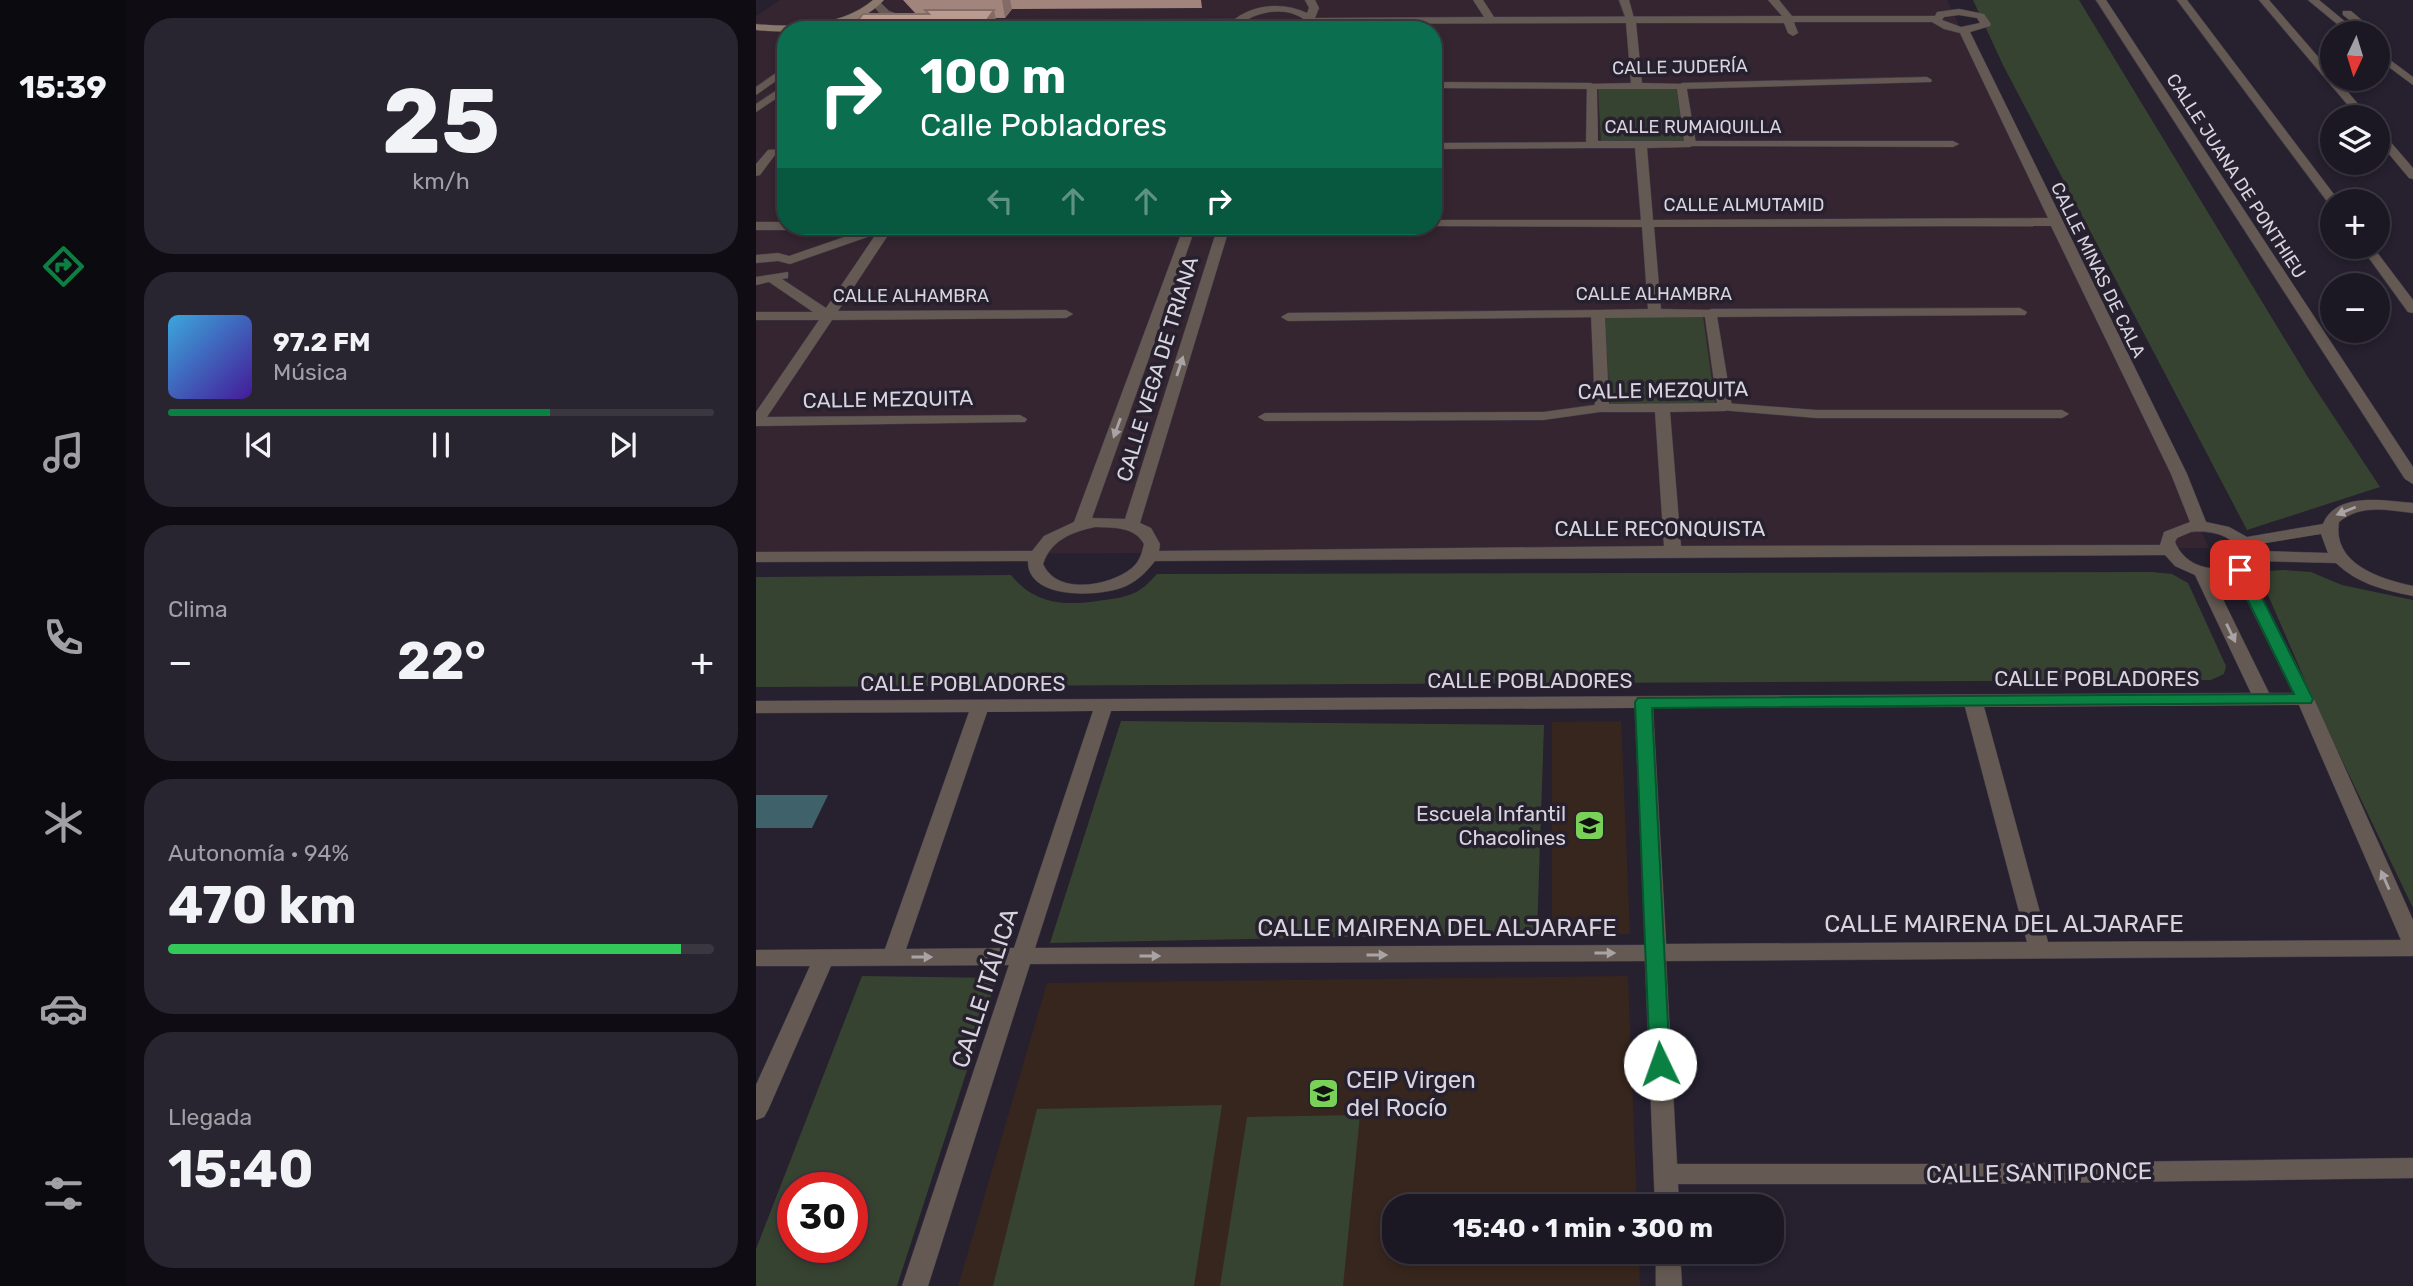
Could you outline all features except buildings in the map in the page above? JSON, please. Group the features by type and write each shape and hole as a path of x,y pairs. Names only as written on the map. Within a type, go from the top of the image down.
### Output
{"main road":[{"path":"834,21 865,11 878,2"},
{"path":"758,27 777,28"}],"street":[{"path":"1310,0 1314,8 1310,20"},
{"path":"1478,0 1491,20"},
{"path":"1624,0 1631,20 1637,86"},
{"path":"1773,0 1789,19 1793,33"},
{"path":"1952,0 1959,12"},
{"name":"CALLE JUANA DE PONTHIEU","path":"2101,0 2412,478"},
{"path":"2182,0 2324,189"},
{"path":"2264,0 2354,105"},
{"path":"2313,0 2339,21"},
{"path":"2332,0 2357,21"},
{"path":"878,2 884,13 920,21"},
{"path":"1241,21 1247,11 1267,10 1288,10 1305,15 1310,20 1936,19 1945,13 1959,12 1974,14 1986,21 1978,28 1964,30 1943,26 1936,19"},
{"path":"865,11 868,21"},
{"name":"CALLE MINAS DE CALA","path":"1964,30 2179,474 2200,526"},
{"path":"2390,54 2413,67"},
{"path":"2390,57 2413,82"},
{"path":"756,92 777,76"},
{"name":"CALLE JUDERÍA","path":"1442,85 1682,86 1927,80"},
{"path":"1591,86 1592,145"},
{"path":"1682,86 1690,144"},
{"path":"756,109 777,94"},
{"name":"CALLE RUMAIQUILLA","path":"1442,146 1952,144"},
{"path":"1641,145 1655,314"},
{"path":"2390,148 2413,175"},
{"path":"756,172 772,152 777,152"},
{"name":"CALLE ALMUTAMID","path":"1442,224 2055,222"},
{"path":"756,226 777,226"},
{"path":"756,259 778,257 790,260 861,235"},
{"path":"757,422 881,235"},
{"path":"1081,525 1187,235"},
{"name":"CALLE VEGA DE TRIANA","path":"1131,525 1221,235"},
{"path":"2376,259 2413,309"},
{"path":"756,281 773,279 790,271 793,263 790,260"},
{"path":"773,279 829,316"},
{"name":"CALLE ALHAMBRA","path":"1289,317 2020,312"},
{"path":"1710,313 1725,407"},
{"name":"CALLE ALHAMBRA","path":"756,316 1066,314"},
{"path":"1598,314 1602,408"},
{"name":"CALLE MEZQUITA","path":"1265,417 1543,416 1602,408 1725,407 1816,414 2062,414"},
{"path":"1662,409 1673,551"},
{"name":"CALLE MEZQUITA","path":"757,422 1020,419"},
{"path":"2413,508 2370,504 2349,508 2334,516 2326,528 2245,556 2215,574 2180,562 2168,550 2167,542 2170,535 2177,530 2200,526 2225,531 2245,556 2413,945"},
{"path":"1108,522 1131,525 1141,529 1152,541 1152,556 1147,565 1129,579 1104,587 1075,590 1043,578 1035,564 1036,556 1048,541 1081,525 1108,522"},
{"path":"2326,528 2328,542 2338,558 2356,572 2379,583 2413,591"},
{"name":"CALLE RECONQUISTA","path":"1152,556 2168,550"},
{"path":"756,556 1036,556"},
{"path":"2245,556 2338,558"},
{"path":"2201,571 2263,700"},
{"name":"CALLE POBLADORES","path":"756,707 2305,699"},
{"path":"1973,701 2040,950"},
{"path":"1644,702 1666,1194"},
{"name":"CALLE ITÁLICA","path":"915,1286 1104,705"},
{"path":"892,958 980,706"},
{"name":"CALLE MAIRENA DEL ALJARAFE","path":"756,958 2413,945"},
{"path":"756,1110 824,958"},
{"name":"CALLE SANTIPONCE","path":"1665,1174 1962,1174 2413,1168"},
{"path":"1669,1264 1670,1286"}],"shaded area":[{"path":"780,0 1947,0 2209,548 756,555 756,16"},
{"path":"1973,0 2079,0 2309,379 2380,487 2247,530 2003,65"},
{"path":"1676,87 1684,142 1601,142 1598,88"},
{"path":"1703,316 1715,403 1610,404 1605,317"},
{"path":"2268,571 2311,572 2342,585 2413,600 2413,908 2318,710 2261,579"},
{"path":"1157,574 2172,574 2188,583 2226,666 2224,674 2211,680 756,687 756,577 1011,575 1031,593 1042,598 1078,603 1128,595 1143,587"},
{"path":"1121,721 1544,725 1537,933 1050,943"},
{"name":"Escuela Infantil Chacolines","path":"1621,721 1630,934 1552,935 1552,722"},
{"path":"756,795 828,795 812,828 756,828"},
{"path":"862,976 997,978 897,1286 756,1286 756,1249 777,1195 777,1263 868,1263 868,1172 786,1172"},
{"name":"CEIP Virgen del Rocío","path":"1628,976 1637,1194 1382,1194 1382,1264 1639,1264 1640,1286 958,1286 1047,983"},
{"path":"1222,1105 1194,1286 993,1286 1037,1109"},
{"path":"1360,1115 1343,1286 1220,1286 1247,1117"}],"place":[{"name":"Escuela Infantil Chacolines","path":"1589,825"},
{"name":"CEIP Virgen del Rocío","path":"1323,1094"}],"route":[{"path":"1660,1064 1644,702 2305,699 2240,570"}]}
